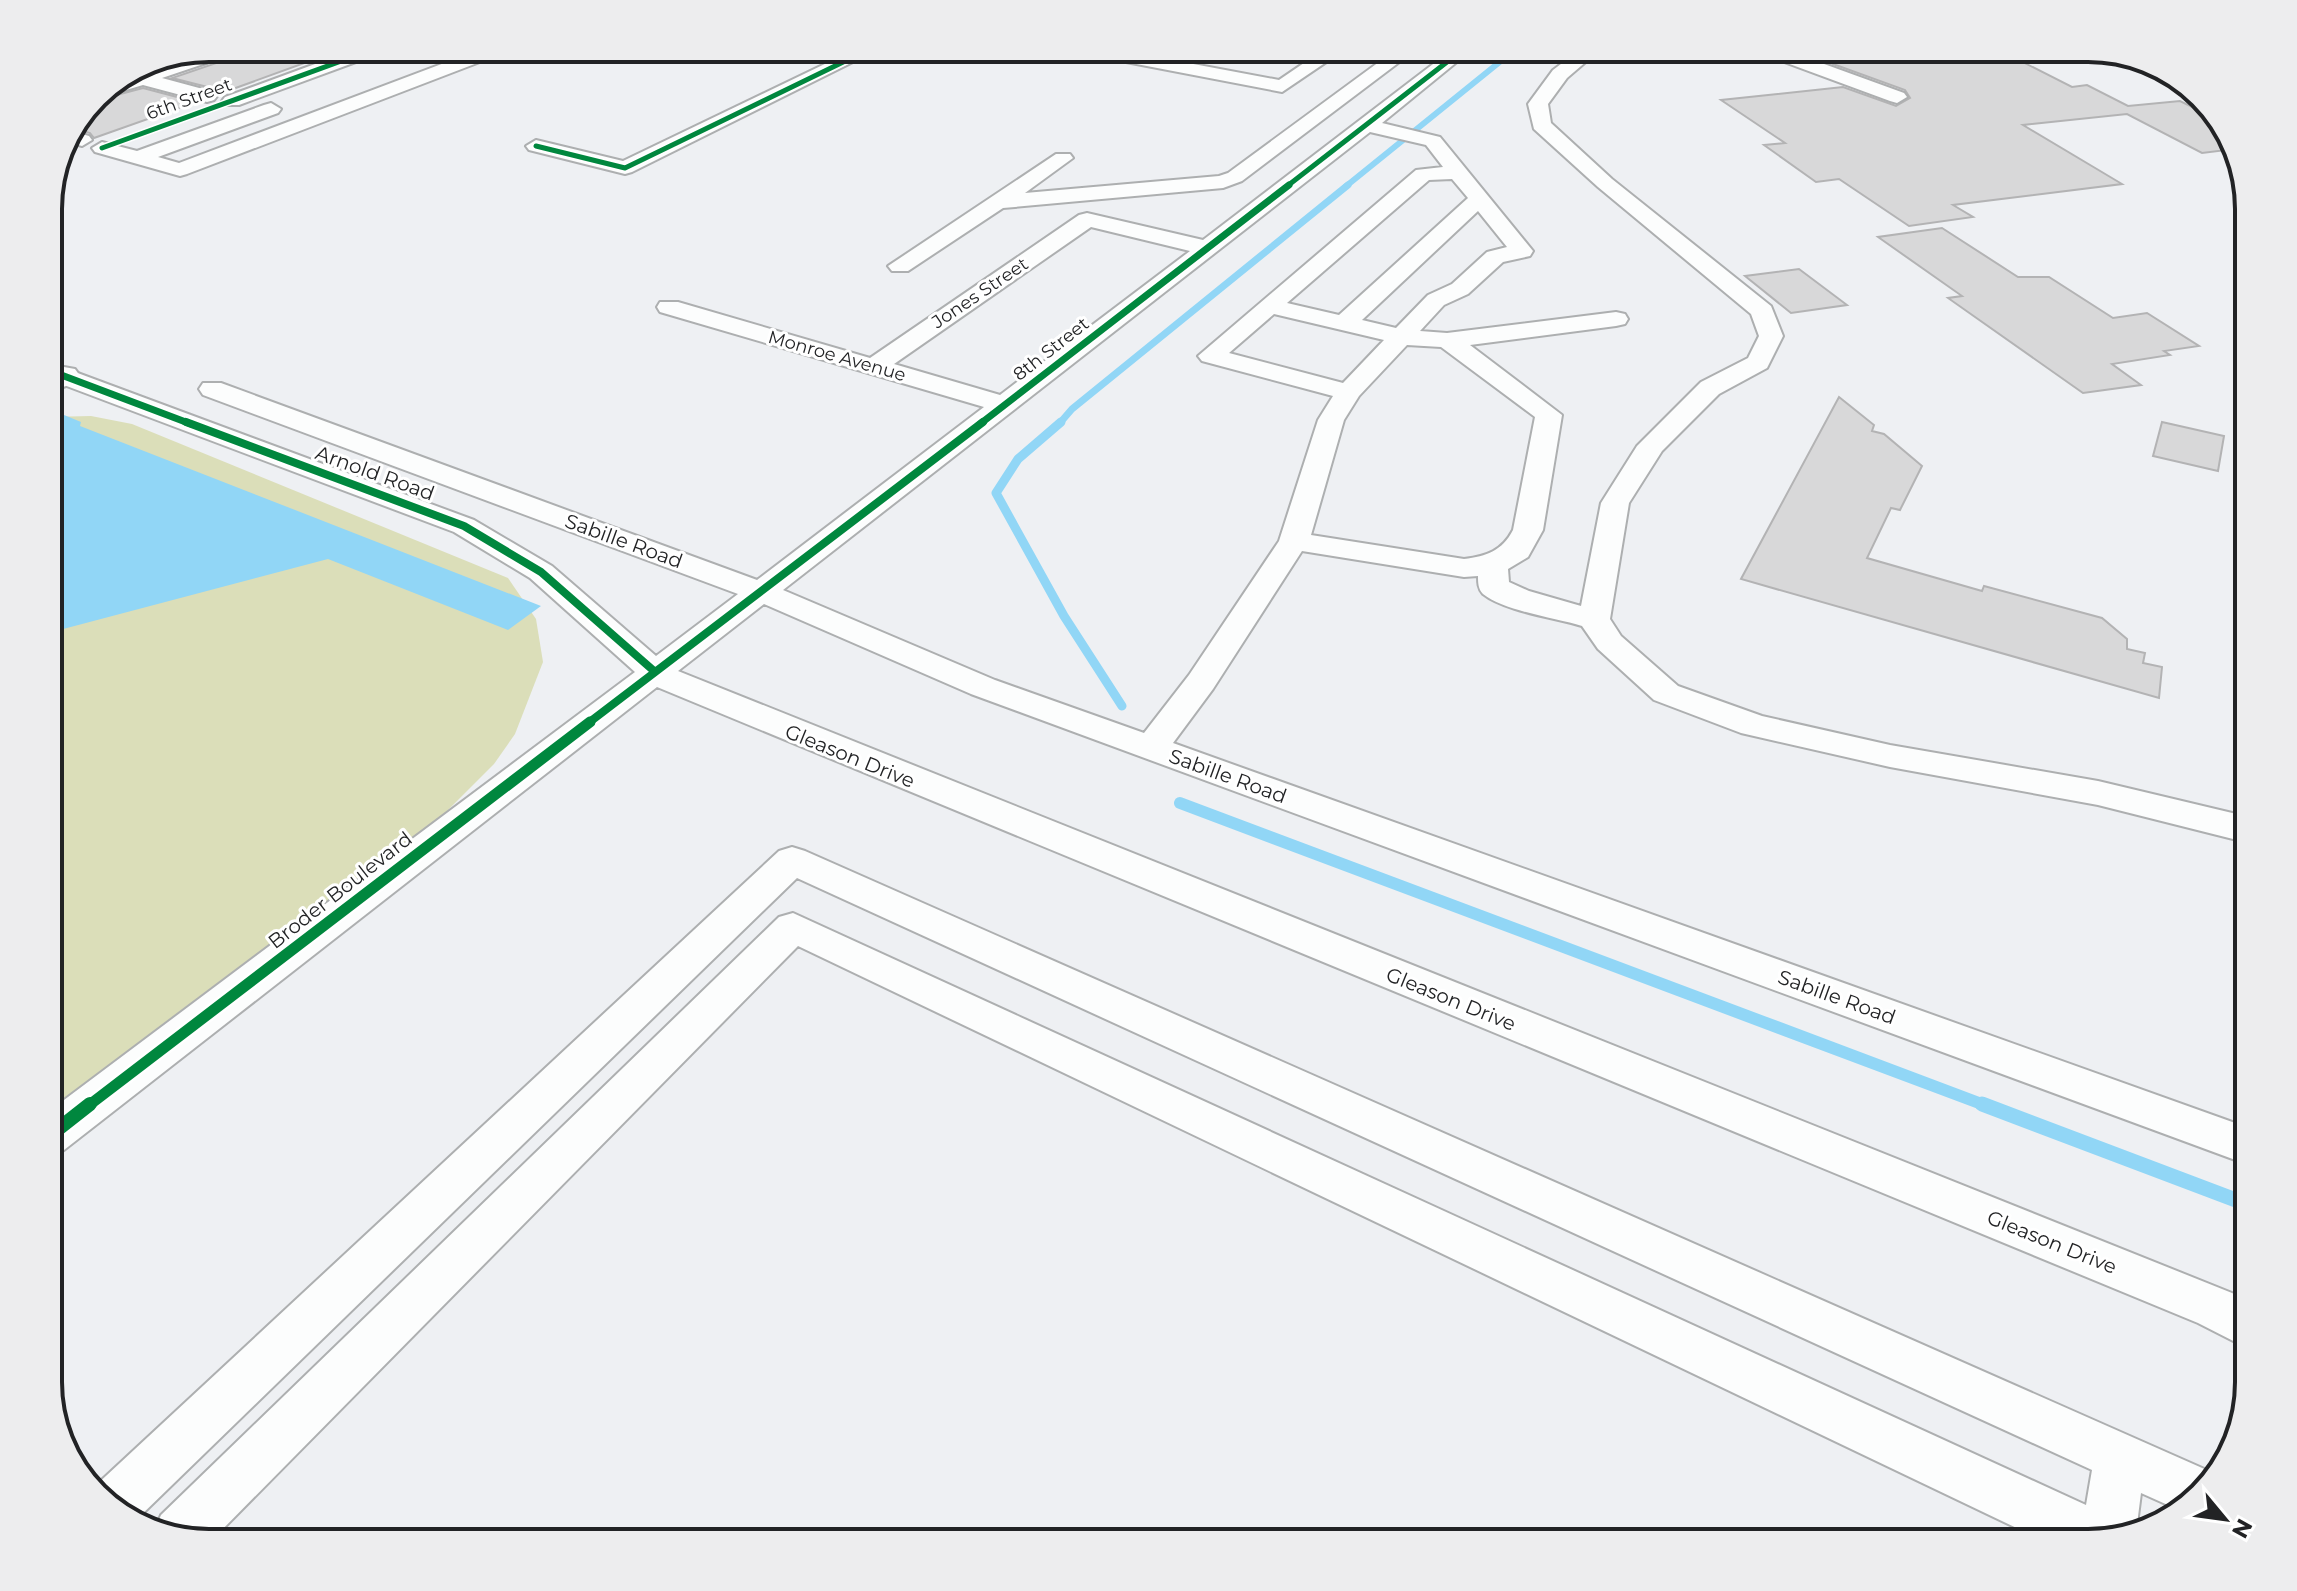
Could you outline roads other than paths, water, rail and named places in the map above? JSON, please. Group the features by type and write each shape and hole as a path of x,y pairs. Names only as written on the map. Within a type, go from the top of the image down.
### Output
{"street":[{"name":"6th Street","path":"84,141 321,62"},
{"path":"341,62 415,81"},
{"path":"84,141 180,170 464,62"},
{"path":"536,146 625,168 843,62"},
{"path":"1154,62 1282,86 1317,62"},
{"path":"997,202 1223,182 1235,177 1390,62"},
{"name":"8th Street","path":"654,671 762,592 1447,62"},
{"path":"1575,62 1560,74 1538,104 1541,125 1605,183 1762,311 1771,336 1758,363 1710,388 1651,446 1615,503 1594,619"},
{"path":"1801,62 1897,97"},
{"path":"138,80 188,64"},
{"path":"142,79 207,96"},
{"path":"138,158 285,104"},
{"path":"1151,748 1201,682 1294,541 1331,420 1349,392 1436,300 1460,289 1495,257 1522,251 1433,141 1367,125"},
{"path":"900,266 1063,158"},
{"path":"1349,392 1211,356 1423,174 1459,172"},
{"path":"1344,324 1480,198"},
{"name":"Jones Street","path":"873,367 1087,220 1207,248"},
{"path":"1269,306 1401,337 1447,340 1616,319"},
{"name":"Monroe Avenue","path":"669,307 1005,405"},
{"path":"1294,541 1464,568 1492,565 1517,551 1528,530 1549,415 1447,340"},
{"name":"Arnold Road","path":"62,380 464,526 541,572 654,671"},
{"name":"Sabille Road","path":"212,389 762,592 983,687 2235,1142"},
{"path":"1492,565 1494,587 1518,598 1594,619 1609,642 1666,693 1753,725 1890,756 2098,793 2235,827"},
{"name":"Broder Boulevard","path":"62,1126 654,671"},
{"name":"Gleason Drive","path":"654,671 678,686 2215,1308 2235,1319"},
{"path":"120,1499 792,860 2185,1486"},
{"path":"187,1527 793,927 2078,1529"},
{"path":"2110,1527 2120,1457"}],"water":[{"path":"62,415 81,422 80,426 541,606 508,630 328,559 62,629"}],"waterway":[{"path":"1345,187 1500,62"},
{"path":"1060,423 1072,409 1348,185"},
{"path":"1060,423 1018,459 996,493 1064,616 1122,706"},
{"path":"1180,803 1987,1106"},
{"path":"1982,1104 2235,1200"}]}
